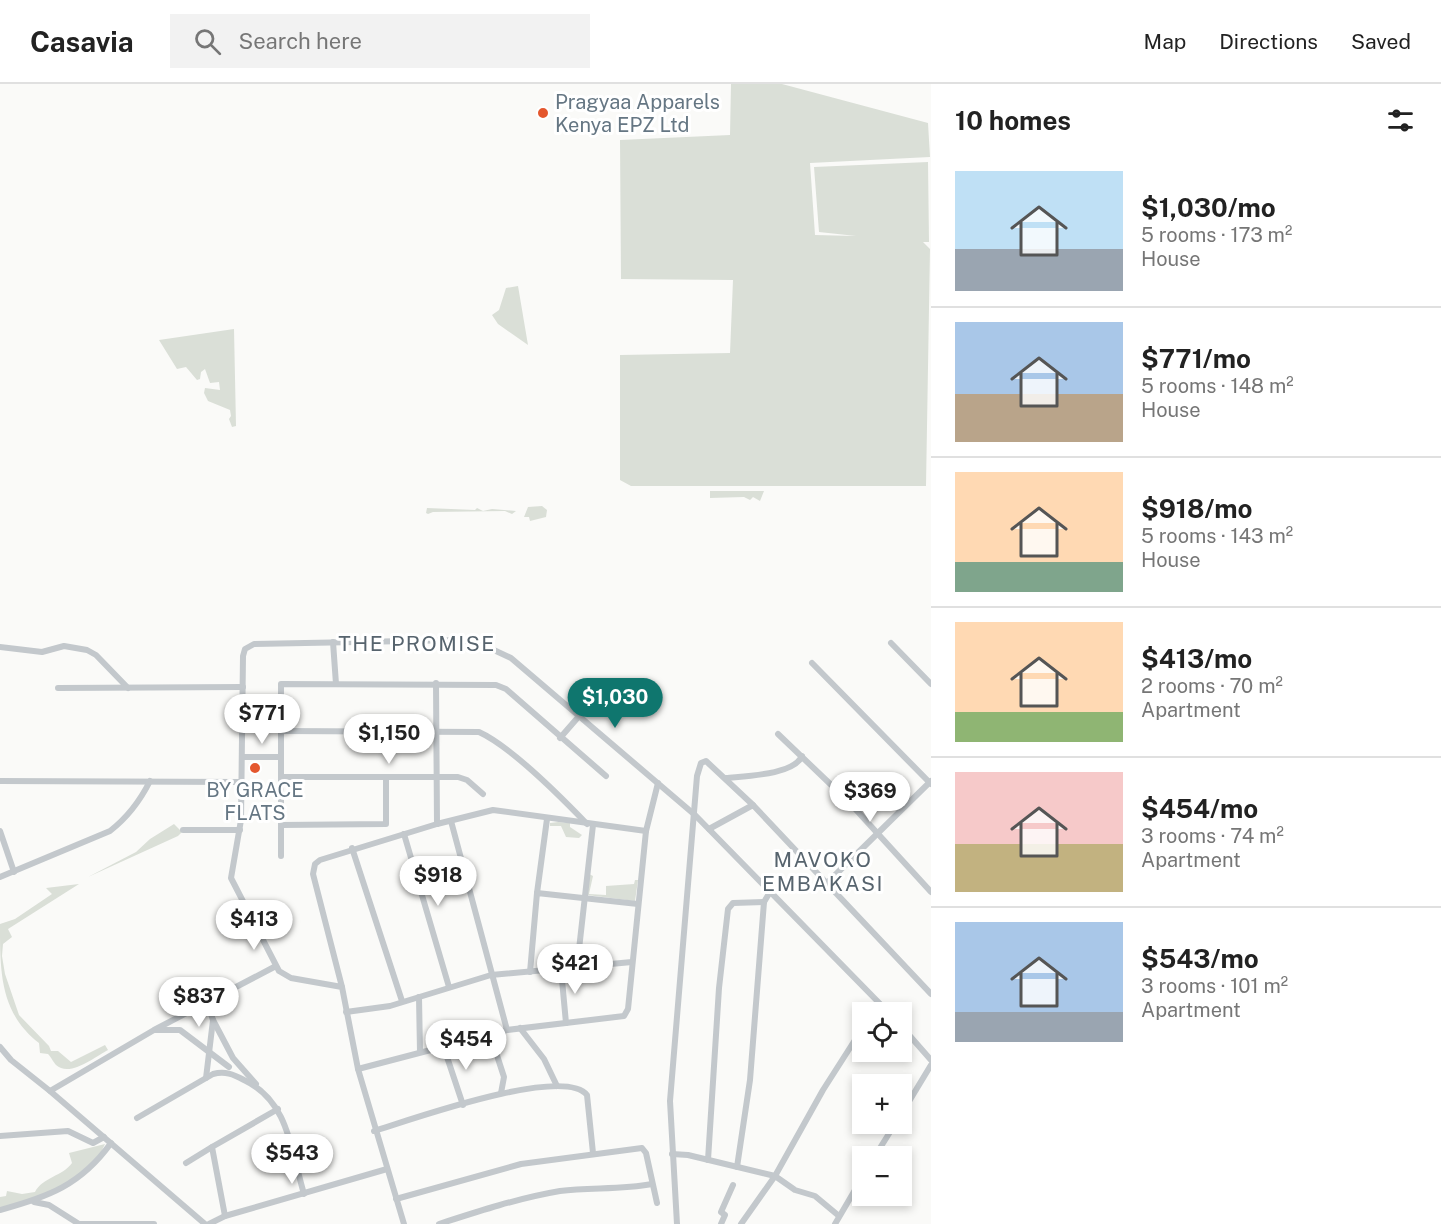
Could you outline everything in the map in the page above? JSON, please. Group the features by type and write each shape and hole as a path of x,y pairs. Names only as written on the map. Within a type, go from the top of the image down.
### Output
{"street":[{"path":"342,987 291,978 276,966 231,882 240,830 243,656 248,646 254,644 459,640 481,644 511,658 695,815 878,1002"},
{"path":"333,642 336,684"},
{"path":"891,643 931,684"},
{"path":"0,647 42,652 63,646 87,650 96,655 128,688"},
{"path":"812,663 931,782 827,883"},
{"path":"436,683 437,824"},
{"path":"281,856 281,684 490,683 502,687 606,776"},
{"path":"58,688 243,687"},
{"path":"560,738 580,715"},
{"path":"281,731 474,731 484,735 558,795 590,825"},
{"path":"778,734 877,833 931,892"},
{"path":"726,778 751,776 789,768 800,762 802,756"},
{"path":"242,757 281,757"},
{"path":"677,1224 670,1101 698,776 701,763 706,761 753,805 931,994"},
{"path":"281,777 463,778 483,794"},
{"path":"281,825 386,824 386,777"},
{"path":"0,781 241,782"},
{"path":"0,877 110,831 122,822 142,798 150,781"},
{"path":"358,1069 507,1030 624,1016 628,1009 646,831 658,783"},
{"path":"709,829 753,805"},
{"path":"404,1224 374,1131 358,1069 342,987 314,868 320,860 352,848 437,824 500,810 547,819 646,831"},
{"path":"530,972 537,892 547,819"},
{"path":"451,821 507,1030"},
{"path":"577,968 590,825"},
{"path":"183,830 240,830"},
{"path":"0,831 14,872"},
{"path":"404,834 449,987"},
{"path":"352,848 402,1001"},
{"path":"537,892 638,904"},
{"path":"737,1167 750,1080 764,903 770,892"},
{"path":"708,1160 719,988 728,909 733,903 764,903"},
{"path":"346,1012 390,1006 491,975 632,962"},
{"path":"50,1091 154,1030 276,966"},
{"path":"561,969 566,1023"},
{"path":"419,997 420,1052"},
{"path":"207,1002 213,1020 235,1060 278,1109 304,1194"},
{"path":"206,1078 213,1020"},
{"path":"520,1028 544,1059 557,1086"},
{"path":"154,1030 180,1030 227,1069 257,1086"},
{"path":"490,1034 504,1077 501,1093"},
{"path":"912,1038 931,1060"},
{"path":"444,1045 463,1105"},
{"path":"741,1224 775,1176 823,1090 852,1045"},
{"path":"0,1047 11,1059 207,1224 225,1216 387,1169"},
{"path":"137,1118 206,1078 227,1069 235,1060"},
{"path":"912,1096 931,1065"},
{"path":"374,1131 501,1093 557,1086 580,1089 587,1095 593,1153"},
{"path":"186,1163 278,1109"},
{"path":"0,1136 68,1131 93,1143 104,1137"},
{"path":"0,1210 34,1202 81,1176 99,1160 111,1143"},
{"path":"212,1147 225,1216"},
{"path":"396,1199 521,1164 593,1153 644,1149 657,1203"},
{"path":"672,1154 775,1176 795,1190 815,1196 839,1216"},
{"path":"439,1224 533,1196 578,1189 607,1190 652,1184"},
{"path":"721,1224 724,1215 721,1212 733,1185"},
{"path":"835,1224 852,1195"},
{"path":"34,1202 49,1205 79,1224 154,1224"}],"shaded area":[{"path":"731,84 782,84 928,123 930,157 810,163 815,235 856,236 819,232 814,167 928,162 929,242 923,242 930,249 926,486 631,486 620,480 620,355 730,353 733,280 621,279 620,140 730,135"},
{"path":"518,286 528,345 498,324 492,315 499,310 506,288"},
{"path":"234,329 236,426 232,427 229,419 230,410 208,401 204,393 205,388 220,390 219,382 210,383 205,369 201,372 200,379 197,380 186,367 177,369 159,340"},
{"path":"710,491 764,491 760,501 753,497 750,500 744,497 710,498"},
{"path":"542,506 547,510 546,517 530,521 529,517 524,517 528,507"},
{"path":"427,508 516,511 512,514 505,511 433,512 428,514 426,513"},
{"path":"550,823 570,823 570,827 582,835 579,838 566,837 561,826 550,826"},
{"path":"174,824 182,832 178,836 88,877 136,852 150,839"},
{"path":"589,874 593,876 589,894 606,895 606,886 634,884 635,880 638,880 635,901 587,895"},
{"path":"79,884 8,929 12,937 3,944 2,956 5,974 19,1015 49,1046 51,1051 58,1051 71,1062 105,1045 108,1050 83,1065 68,1069 56,1065 48,1054 40,1053 39,1043 16,1018 2,975 0,924 15,919 52,894 46,888"},
{"path":"105,1144 87,1170 61,1189 30,1202 0,1210 0,1197 6,1196 7,1191 22,1194 35,1192 43,1183 64,1171 72,1163 69,1153"}],"place":[{"name":"Pragyaa Apparels Kenya EPZ Ltd","path":"543,113"},
{"name":"BY GRACE FLATS","path":"255,768"}],"district":[{"name":"THE PROMISE","path":"417,644"},
{"name":"MAVOKO EMBAKASI","path":"823,872"}]}
